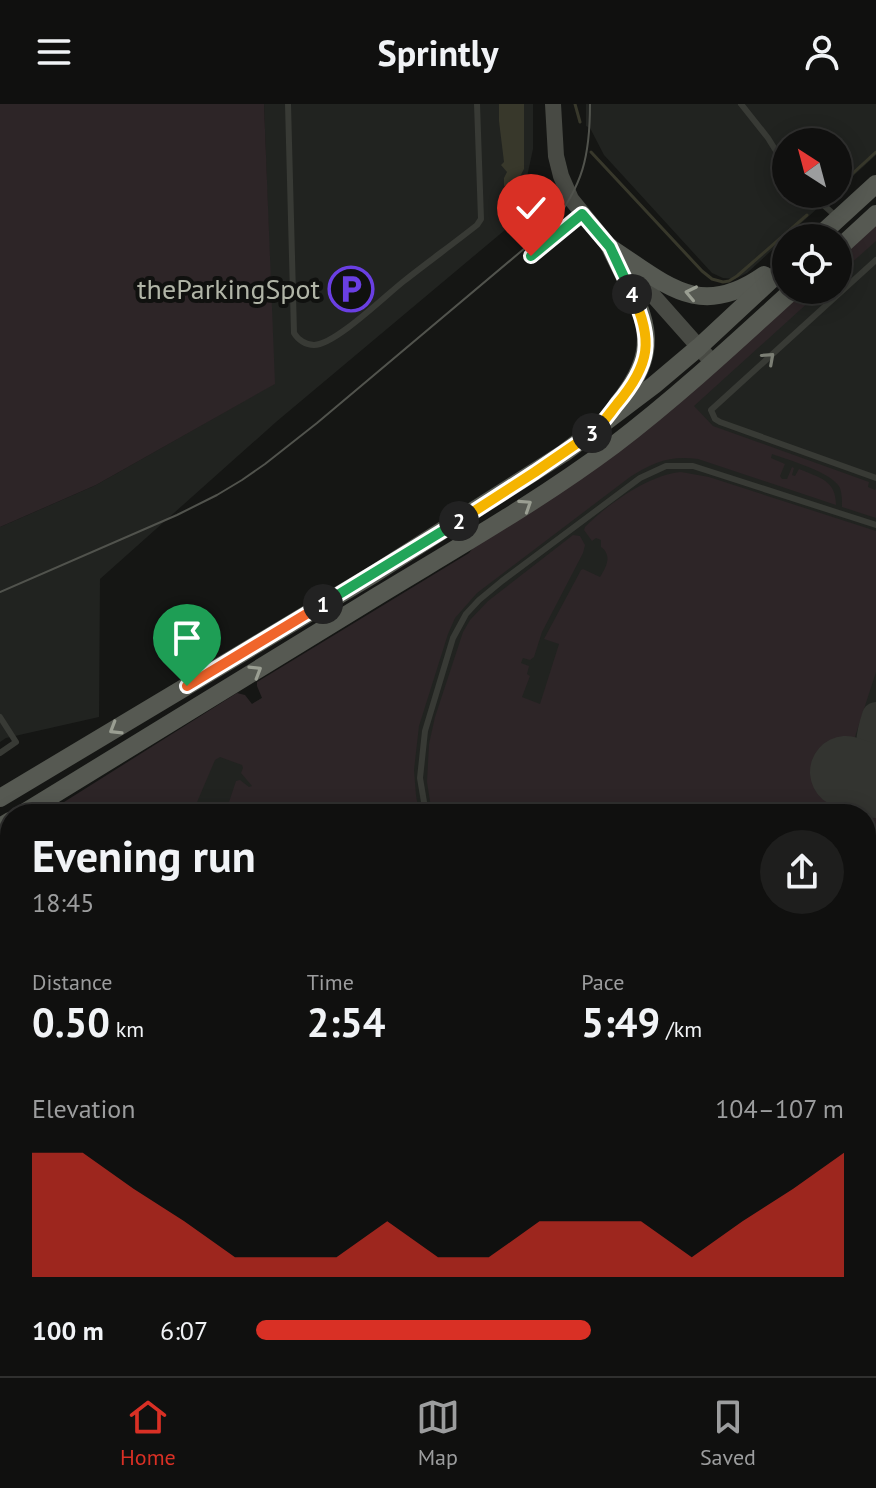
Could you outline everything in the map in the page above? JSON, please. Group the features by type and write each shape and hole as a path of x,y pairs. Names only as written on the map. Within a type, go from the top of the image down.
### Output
{"main road":[{"path":"553,104 556,156 567,193 610,247 713,363"},
{"path":"832,224 876,184"},
{"path":"852,236 876,214"},
{"path":"610,247 676,290 691,295 725,295 740,290 772,268"},
{"path":"597,430 635,380 641,368 646,342 643,316 610,247"},
{"path":"0,798 374,574 535,472 597,430 699,347 772,279"},
{"path":"38,804 523,507 613,446 652,415 778,304"}],"lane":[{"path":"288,104 294,333 298,340 313,345 325,342 352,324 477,225 481,219 477,104"},
{"path":"741,104 772,144"},
{"path":"827,208 838,218"},
{"path":"531,256 582,214"},
{"path":"876,260 711,410 720,422 876,478"},
{"path":"424,804 420,778 425,731 453,638 466,614 494,587 640,478 666,466 693,466 876,525"},
{"path":"0,717 16,742 0,753"}],"shaded area":[{"path":"0,104 264,104 275,384 96,485 0,527"},
{"name":"theParkingSpot","path":"264,104 533,104 533,149 518,219 276,422 100,579 99,717 6,738 0,742 0,527 96,485 274,384"},
{"path":"499,104 524,104 524,169 516,184 504,186 507,172 501,165 504,162"},
{"path":"586,104 876,104 876,155 852,177 852,128 772,128 772,208 818,208 800,224 772,224 772,250 747,273 735,279 723,278 712,273 604,155 586,126"},
{"path":"876,225 876,241 852,262 852,245"},
{"path":"876,240 876,804 93,804 276,689 687,408 805,304 852,304 852,262"},
{"path":"784,304 807,304 694,406 713,426 869,482 868,487 876,488 876,518 842,507 840,488 828,477 772,454 771,458 785,464 780,476 782,479 787,479 792,467 792,475 795,476 799,469 820,478 833,490 836,505 698,459 679,458 655,464 630,477 477,593 455,618 419,726 414,770 417,804 228,804 236,781 252,786 241,773 242,765 220,757 215,760 196,804 61,804 237,693 245,695 252,704 262,698 257,682 469,553"},
{"path":"681,472 709,477 876,531 876,672 833,804 430,804 427,782 429,744 463,632 470,620 488,601 573,535 580,536 585,545 583,553 542,632 534,657 530,660 523,658 521,663 529,666 527,674 530,676 522,697 540,704 559,644 544,639 581,570 600,577 606,565 607,557 601,540 596,538 592,541 585,527 629,492 668,474"}],"waterway":[{"path":"575,104 580,122"},
{"path":"591,152 712,279 723,282 737,276 807,215"},
{"path":"852,174 876,152"}],"taxiway":[{"path":"876,716 870,741 876,766"},
{"path":"852,804 857,798 876,789"}],"runway":[{"path":"846,772 876,782"}],"tram line":[{"path":"0,592 217,495 265,464 317,423 550,227 570,198 582,170 590,104"}],"place":[{"name":"theParkingSpot","path":"351,289"}],"route":[{"path":"187,686 374,574 597,430 625,395 641,368 645,355 643,316 610,247 582,214 531,256"}]}
